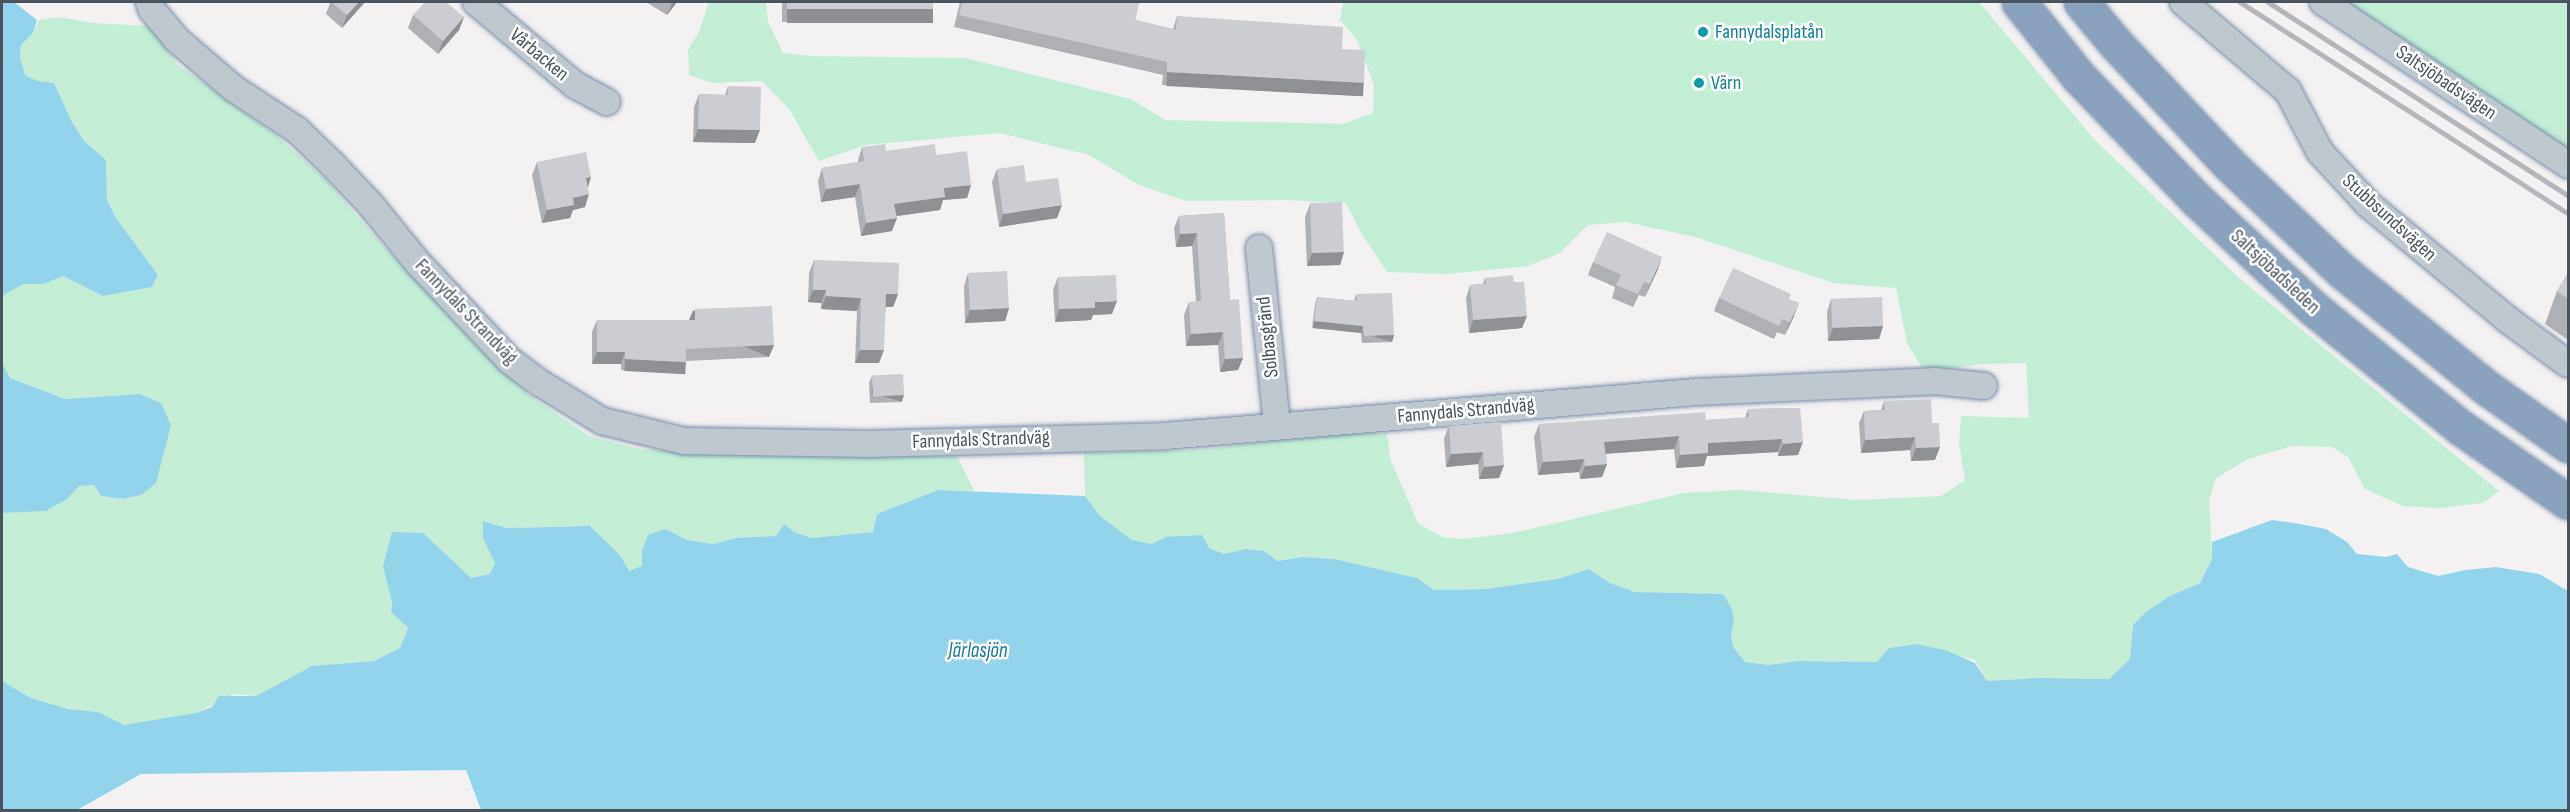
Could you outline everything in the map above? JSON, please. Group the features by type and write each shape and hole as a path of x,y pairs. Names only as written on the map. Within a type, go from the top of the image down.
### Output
{"highway":[{"name":"Saltsjöbadsleden","path":"2019,2 2086,84 2198,201 2313,308 2460,427 2568,502"},
{"path":"2081,2 2116,44 2230,165 2342,271 2487,388 2568,445"}],"street":[{"name":"Fannydals Strandväg","path":"149,2 152,10 184,46 233,88 297,130 333,165 370,204 418,263 509,360 540,383 602,421 684,441 869,444 1166,436 1380,420 1478,408 1696,392 1934,381 1984,386"},
{"name":"Vårbacken","path":"476,2 575,85 607,102"},
{"name":"Stubbsundsvägen","path":"2183,2 2288,91 2320,152 2367,204 2508,320 2568,364"},
{"name":"Saltsjöbadsvägen","path":"2323,2 2568,165"},
{"name":"Solbasgränd","path":"1259,248 1277,426"}],"green space":[{"path":"709,2 766,2 768,22 783,53 812,56 965,58 1131,99 1165,120 1343,124 1373,113 1374,85 1357,40 1340,20 1343,2 1979,2 2094,139 2240,279 2499,491 2483,503 2439,508 2403,506 2365,489 2348,457 2332,447 2292,446 2248,459 2216,478 2209,500 2212,559 2200,583 2170,596 2133,625 2130,659 2109,679 2037,678 1987,681 1975,660 1917,644 1889,648 1877,662 1799,661 1769,665 1745,662 1734,648 1731,636 1734,621 1723,594 1635,592 1610,583 1589,569 1557,579 1485,589 1434,590 1417,578 1334,559 1302,557 1278,561 1264,551 1246,549 1224,554 1166,537 1152,544 1132,540 1100,516 1085,496 1084,453 1197,450 1353,432 1387,434 1391,461 1418,523 1442,537 1463,539 1513,533 1684,493 1741,490 1856,500 1941,496 1965,480 1959,443 1961,416 2029,418 2026,363 1981,364 1942,370 1923,369 1907,343 1896,288 1834,283 1695,237 1626,222 1588,225 1560,253 1528,266 1447,274 1387,272 1361,233 1346,203 1286,200 1186,201 1139,185 1089,155 1000,133 866,145 819,161 789,109 762,81 712,83 689,75 688,50 699,32"},
{"path":"2347,2 2568,2 2568,151"},
{"path":"59,17 93,23 150,26 178,65 275,134 326,180 382,245 530,396 589,436 638,449 779,456 957,456 974,491 938,490 877,514 873,532 812,538 794,532 776,536 736,538 713,544 687,540 666,529 642,551 642,567 628,571 620,555 590,526 506,528 484,521 483,538 496,563 490,574 471,578 423,534 392,602 391,612 408,628 400,648 374,661 312,666 256,696 234,694 196,713 147,723 124,725 98,712 68,709 31,698 2,681 2,513 46,511 67,499 79,486 94,485 101,496 123,499 141,495 161,403 140,394 65,399 10,378 2,363 2,296 6,292 23,284 44,284 63,276 103,296 152,287 158,275 116,218 107,200 106,160 84,141 71,120 54,83 38,81 25,75 20,57 21,45 33,33 39,20"}],"water":[{"path":"2,2 14,2 37,20 33,33 21,45 20,57 25,75 38,81 54,83 71,120 84,141 106,160 107,200 116,218 158,275 152,287 103,296 63,276 44,284 23,284 2,296"},
{"path":"2,363 10,378 65,399 140,394 161,403 171,425 156,483 141,495 123,499 101,496 94,485 79,486 67,499 46,511 2,513"},
{"name":"Järlasjön","path":"938,490 1085,496 1100,516 1132,540 1152,544 1166,537 1202,535 1209,548 1224,554 1246,549 1264,551 1278,561 1302,557 1334,559 1417,578 1434,590 1485,589 1557,579 1589,569 1610,583 1635,592 1723,594 1732,609 1734,621 1731,636 1734,648 1745,662 1769,665 1798,661 1877,662 1889,648 1917,644 1948,651 1975,663 1987,681 2037,678 2109,679 2130,659 2133,625 2146,612 2170,596 2200,583 2212,559 2212,542 2272,520 2326,529 2347,542 2357,554 2386,557 2397,554 2408,567 2438,576 2496,567 2539,574 2568,591 2568,810 481,810 466,770 141,774 77,810 2,810 2,681 31,698 68,709 98,712 124,725 196,713 212,707 219,696 256,696 312,666 374,661 400,648 408,628 391,612 392,602 383,566 392,532 423,533 471,578 490,574 495,563 483,538 483,521 506,528 590,526 620,555 629,571 642,566 642,551 648,535 666,529 687,540 713,544 736,538 776,536 784,524 794,532 812,538 873,532 877,514"}],"building":[{"path":"331,2 359,2 347,15"},
{"path":"425,2 446,2 464,17 443,41 413,15"},
{"path":"787,2 933,2 933,9 787,9"},
{"path":"962,2 1139,2 1135,20 1176,30 1177,16 1343,27 1342,49 1365,50 1364,83 1167,72 1167,62 959,15"},
{"path":"728,86 761,87 760,130 698,129 699,94 728,95"},
{"path":"885,144 886,151 935,144 936,155 967,151 971,185 944,188 945,197 894,204 897,218 866,223 860,184 826,189 822,168 864,161 862,147"},
{"path":"586,152 591,177 586,178 589,194 573,198 574,205 547,210 537,162"},
{"path":"1024,165 1026,182 1058,178 1062,205 1003,214 997,169"},
{"path":"1342,202 1344,252 1312,253 1310,203"},
{"path":"1224,213 1230,300 1239,299 1243,358 1225,359 1223,332 1191,334 1189,302 1201,301 1197,233 1180,234 1179,216"},
{"path":"1607,232 1662,257 1650,284 1644,282 1638,294 1616,285 1621,275 1593,262"},
{"path":"814,260 899,263 898,294 886,294 884,350 860,350 861,298 826,296 826,290 813,290"},
{"path":"1733,268 1791,294 1789,299 1799,303 1790,322 1782,319 1779,326 1719,298"},
{"path":"1007,271 1009,308 970,310 968,273"},
{"path":"2568,273 2568,299 2557,291"},
{"path":"1116,275 1117,301 1095,302 1095,308 1059,309 1058,277"},
{"path":"1513,275 1514,282 1524,282 1527,316 1473,320 1470,285 1486,284 1485,278"},
{"path":"1392,293 1394,335 1364,336 1363,326 1314,321 1317,297 1357,301 1356,294"},
{"path":"1882,297 1883,326 1832,328 1831,299"},
{"path":"772,306 774,345 686,349 686,362 625,359 625,352 597,352 597,320 695,320 695,309"},
{"path":"903,374 904,395 873,397 872,376"},
{"path":"1931,399 1932,423 1939,423 1940,447 1916,448 1915,437 1865,440 1864,411 1885,410 1884,401"},
{"path":"1800,408 1803,442 1783,444 1782,439 1708,443 1708,453 1680,455 1679,436 1604,442 1607,464 1585,466 1584,459 1543,462 1539,424 1705,412 1706,420 1749,417 1748,409"},
{"path":"1501,422 1504,465 1484,467 1483,452 1451,454 1449,426"}],"railway":[{"path":"2240,2 2568,213"},
{"path":"2268,2 2568,195"}],"place":[{"name":"Fannydalsplatån","path":"1703,32"},
{"name":"Värn","path":"1699,83"}]}
